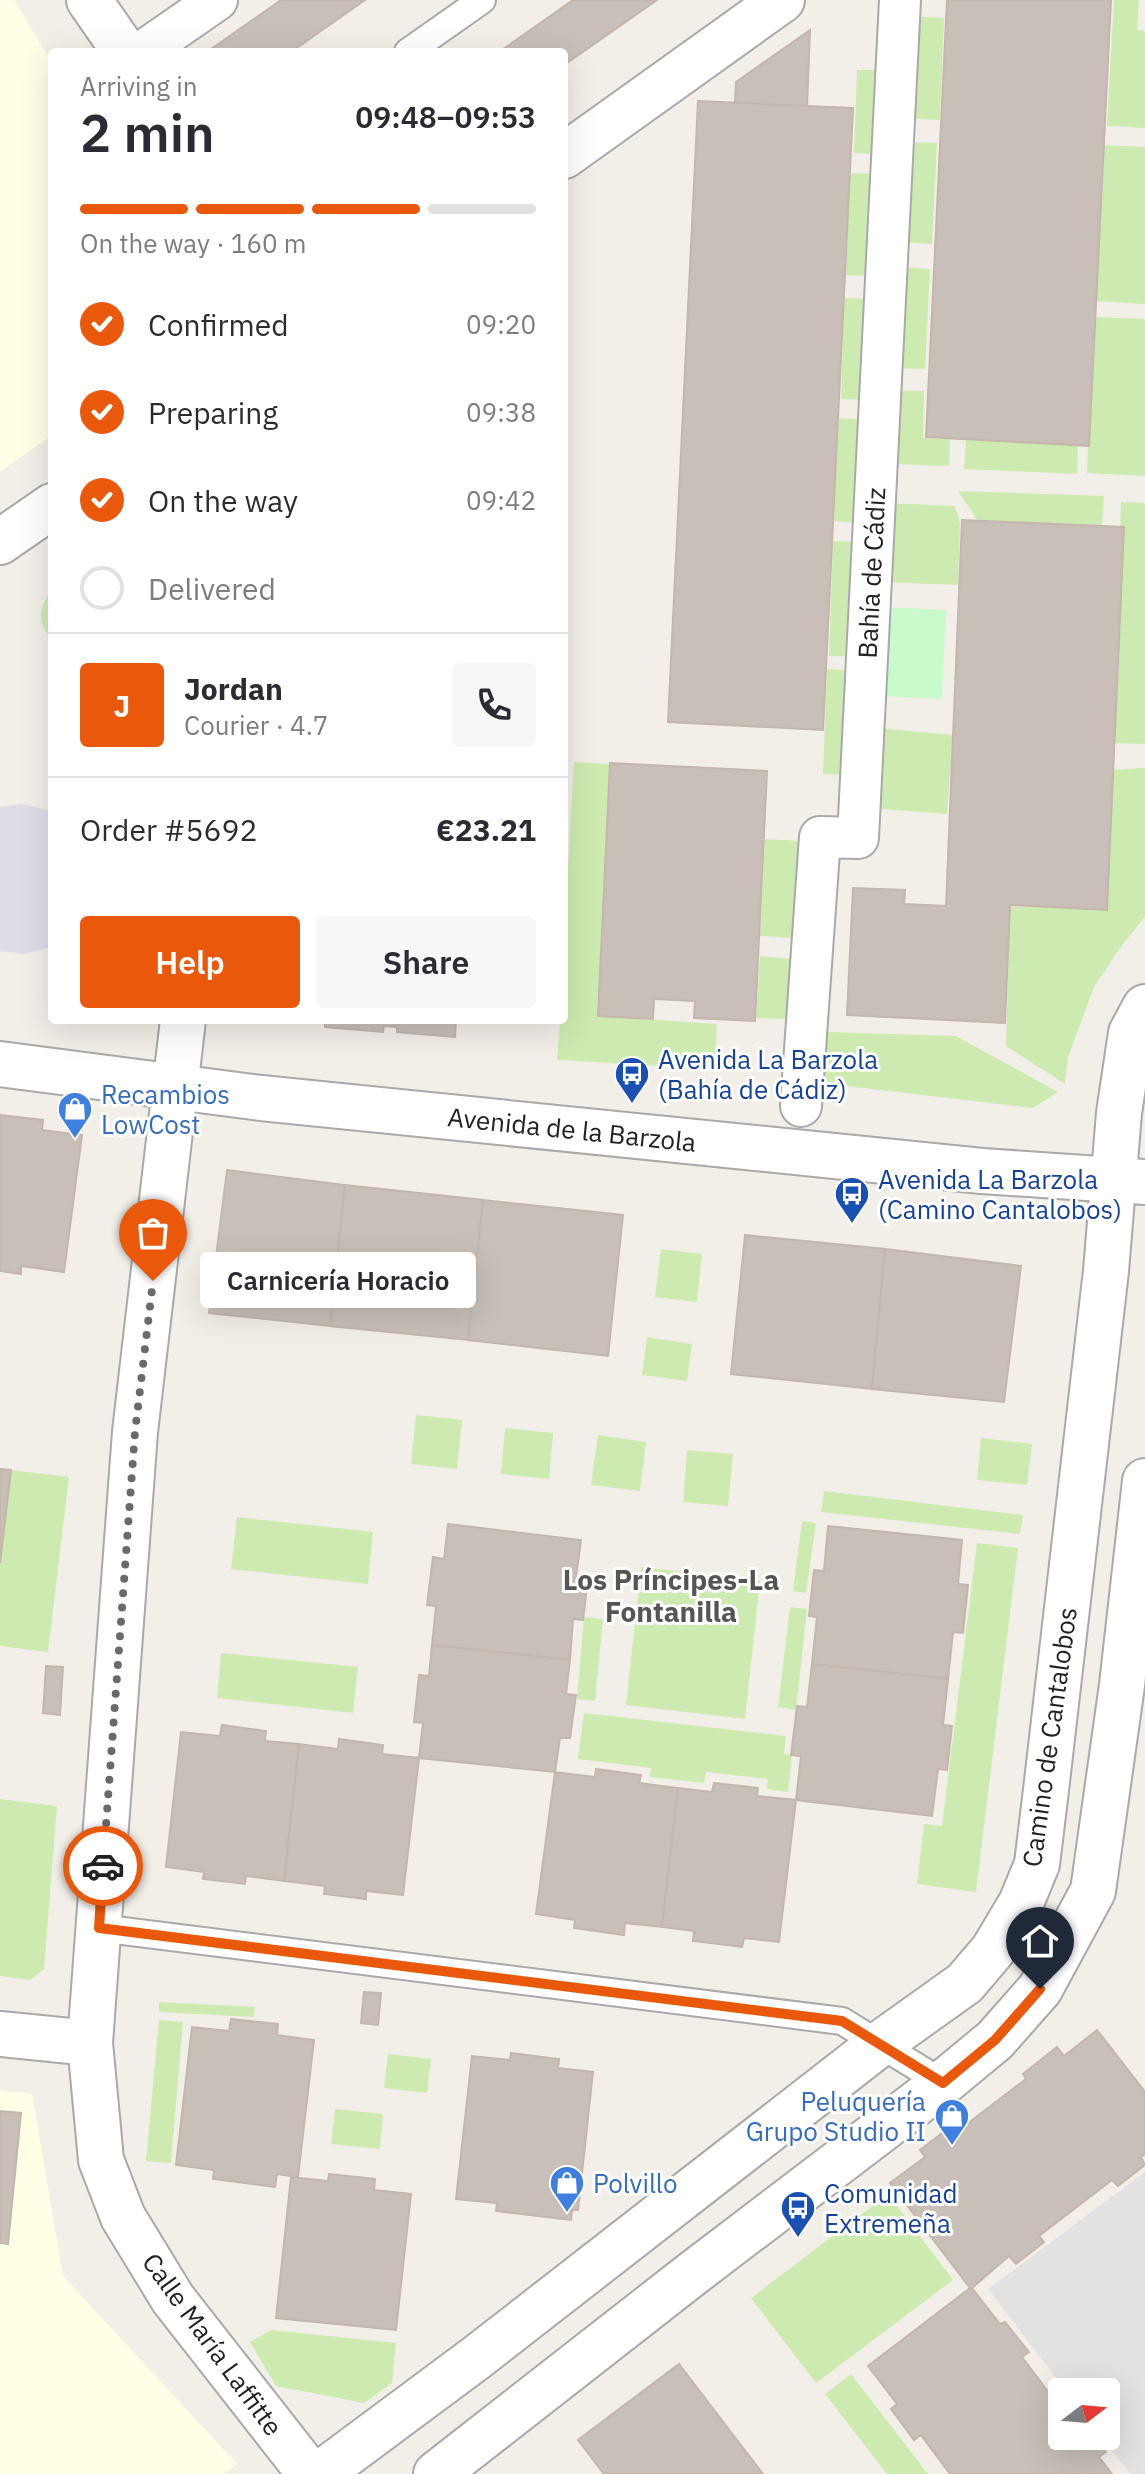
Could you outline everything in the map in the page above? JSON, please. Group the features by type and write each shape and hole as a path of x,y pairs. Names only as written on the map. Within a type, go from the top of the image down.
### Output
{"street":[{"path":"89,0 122,48"},
{"path":"148,48 217,0"},
{"path":"568,153 782,0"},
{"name":"Bahía de Cádiz","path":"801,1106 820,837 858,838 900,0"},
{"path":"0,542 48,509"},
{"name":"Camino de Cantalobos","path":"320,2474 476,2358 881,2043 965,1983 993,1950 1021,1903 1037,1864 1106,1271 1129,1182 1131,1033 1145,1007"},
{"name":"Calle María Laffitte","path":"183,1024 135,1432 90,2043 101,2160 123,2217 173,2299 310,2474"},
{"name":"Avenida de la Barzola","path":"0,1064 261,1098 838,1157 1129,1182"},
{"path":"436,2474 943,2083 995,2040 1040,1989 1093,1891 1120,1700 1145,1481"},
{"path":"0,2034 90,2043"}],"lane":[{"path":"414,48 482,0"},
{"path":"99,1928 842,2021 943,2083"}],"shaded area":[{"path":"0,0 14,0 48,56 48,438 0,472"},
{"path":"22,804 48,810 48,948 24,954 0,951 0,807"},
{"path":"0,2090 32,2094 63,2276 237,2464 224,2474 0,2474"},
{"path":"1145,2172 1145,2474 1130,2474 1112,2450 1120,2450 1120,2378 1056,2378 988,2289"}],"green space":[{"path":"1114,0 1139,0 1137,30 1145,31 1145,128 1107,126"},
{"path":"907,16 944,18 940,120 903,118"},
{"path":"857,70 881,70 878,154 854,153"},
{"path":"904,142 937,143 932,244 900,242"},
{"path":"1102,145 1145,147 1145,304 1095,301"},
{"path":"850,173 877,174 873,276 846,275"},
{"path":"898,267 930,269 925,369 893,368"},
{"path":"844,298 869,299 867,400 841,399"},
{"path":"1093,317 1145,319 1145,476 1087,473"},
{"path":"893,391 924,391 923,438 950,439 949,466 891,464"},
{"path":"839,418 867,420 861,523 834,521"},
{"path":"966,439 1078,444 1077,474 964,469"},
{"path":"958,491 1104,496 1102,525 978,521"},
{"path":"1121,502 1145,503 1145,744 1113,743"},
{"path":"885,503 955,506 960,523 958,585 882,582"},
{"path":"833,541 861,542 857,657 829,656"},
{"path":"48,596 48,634 41,615"},
{"path":"883,607 946,610 942,699 880,696"},
{"path":"827,669 855,671 851,775 823,774"},
{"path":"877,728 953,735 947,814 871,808"},
{"path":"574,762 611,764 598,1016 717,1024 715,1069 557,1060 560,1024 568,1024 568,868"},
{"path":"1145,768 1145,917 1094,987 1068,1057 1065,1084 1006,1046 1010,907 1103,908 1110,770"},
{"path":"765,839 799,841 794,938 760,936"},
{"path":"760,956 791,959 788,1019 756,1018"},
{"path":"825,1032 956,1036 1058,1092 1033,1108 821,1083"},
{"path":"661,1249 702,1254 697,1302 655,1297"},
{"path":"647,1337 692,1344 687,1381 642,1375"},
{"path":"416,1415 462,1420 457,1469 411,1464"},
{"path":"505,1428 553,1433 549,1479 501,1474"},
{"path":"598,1435 646,1442 640,1491 591,1485"},
{"path":"981,1438 1032,1444 1027,1485 977,1480"},
{"path":"687,1450 733,1454 728,1506 683,1502"},
{"path":"11,1470 69,1477 48,1652 0,1646 0,1563"},
{"path":"824,1491 1023,1515 1020,1534 821,1512"},
{"path":"237,1517 373,1532 368,1584 231,1569"},
{"path":"802,1521 816,1523 806,1593 793,1591"},
{"path":"977,1543 1018,1548 976,1892 917,1884 924,1824 942,1826"},
{"path":"641,1567 760,1581 745,1719 626,1705"},
{"path":"790,1607 807,1609 796,1710 778,1707"},
{"path":"584,1617 603,1619 595,1701 577,1699"},
{"path":"221,1653 358,1667 353,1713 217,1698"},
{"path":"584,1713 786,1736 784,1754 792,1755 788,1792 767,1789 768,1779 706,1772 704,1783 650,1777 651,1768 578,1759"},
{"path":"0,1799 57,1806 44,1969 30,1980 0,1976"},
{"path":"159,2002 255,2007 254,2017 159,2012"},
{"path":"159,2020 183,2022 171,2163 146,2161"},
{"path":"388,2054 431,2059 427,2093 384,2088"},
{"path":"335,2109 383,2114 380,2149 331,2144"},
{"path":"888,2194 953,2280 816,2383 751,2298"},
{"path":"271,2330 396,2343 392,2383 364,2403 276,2386 250,2342"},
{"path":"851,2374 928,2474 887,2474 825,2394"}],"building":[{"path":"281,0 365,0 297,48 213,48"},
{"path":"573,0 657,0 568,62 568,48 505,48"},
{"path":"947,0 1111,0 1089,446 926,437"},
{"path":"810,30 807,107 735,104 736,82"},
{"path":"698,101 853,108 823,730 668,722"},
{"path":"962,520 1124,527 1107,910 1010,905 1005,1023 847,1015 853,888 905,890 904,904 946,906"},
{"path":"610,763 767,771 755,1021 694,1018 695,1001 654,999 653,1019 598,1016"},
{"path":"325,1024 456,1024 455,1037 397,1032 397,1027 384,1026 383,1032 325,1027"},
{"path":"0,1115 43,1120 42,1130 82,1135 64,1272 21,1266 21,1274 0,1271"},
{"path":"227,1170 345,1185 330,1326 209,1313"},
{"path":"345,1185 483,1200 468,1340 330,1326"},
{"path":"483,1200 623,1215 608,1356 468,1340"},
{"path":"745,1235 885,1249 872,1389 731,1374"},
{"path":"885,1249 1021,1266 1004,1402 872,1389"},
{"path":"0,1469 11,1470 0,1563"},
{"path":"448,1524 581,1540 576,1577 588,1579 583,1620 573,1619 570,1660 432,1645 436,1606 427,1605 433,1557 444,1559"},
{"path":"828,1526 962,1540 958,1584 968,1585 963,1633 953,1632 948,1679 812,1664 817,1617 809,1616 814,1570 824,1571"},
{"path":"432,1645 570,1660 566,1694 576,1695 570,1738 560,1738 555,1772 419,1758 423,1723 414,1722 419,1675 429,1676"},
{"path":"812,1664 948,1679 943,1725 952,1726 947,1770 938,1769 932,1816 796,1800 801,1756 791,1755 797,1706 807,1707"},
{"path":"46,1666 63,1667 60,1715 43,1713"},
{"path":"222,1725 266,1731 265,1741 299,1744 284,1881 246,1876 245,1884 203,1879 204,1872 166,1867 181,1732 220,1736"},
{"path":"339,1739 383,1745 382,1754 419,1758 403,1895 366,1891 366,1899 324,1894 325,1886 284,1881 299,1744 338,1749"},
{"path":"596,1769 641,1775 639,1783 678,1788 662,1927 625,1923 624,1935 574,1928 575,1920 536,1914 555,1772 595,1777"},
{"path":"714,1783 758,1788 757,1796 796,1800 779,1942 744,1938 742,1947 693,1941 694,1931 662,1927 678,1788 712,1792"},
{"path":"364,1992 381,1993 378,2025 361,2023"},
{"path":"231,2019 278,2024 277,2035 314,2040 298,2177 277,2174 275,2187 213,2179 214,2170 176,2165 192,2027 229,2031"},
{"path":"1097,2030 1145,2092 1145,2154 1141,2157 1145,2165 1118,2186 1112,2180 1039,2236 1044,2242 1016,2264 1009,2256 972,2288 1000,2324 1005,2322 1029,2352 1022,2357 1048,2391 1048,2450 1104,2450 1106,2452 1099,2457 1112,2474 950,2474 921,2435 914,2440 891,2409 897,2404 868,2366 970,2288 890,2183 925,2157 920,2150 958,2121 963,2127 1026,2079 1023,2074 1057,2047 1064,2056"},
{"path":"511,2053 559,2059 558,2068 593,2072 578,2210 572,2210 571,2220 496,2211 497,2203 456,2199 472,2056 510,2060"},
{"path":"0,2111 21,2113 8,2244 0,2243"},
{"path":"329,2174 375,2179 374,2190 411,2194 396,2330 276,2318 291,2177 328,2181"},
{"path":"679,2364 763,2474 604,2474 578,2440"}],"way so far":[{"path":"103,1866 135,1432 153,1281"}],"place":[{"name":"Avenida La Barzola (Bahía de Cádiz)","path":"632,1105"},
{"name":"Recambios LowCost","path":"75,1140"},
{"name":"Avenida La Barzola (Camino Cantalobos)","path":"852,1225"},
{"name":"Carnicería Horacio","path":"153,1281"},
{"name":"Peluquería Grupo Studio II","path":"952,2147"},
{"name":"Polvillo","path":"567,2214"},
{"name":"Comunidad Extremeña","path":"798,2239"}],"district":[{"name":"Los Príncipes-La Fontanilla","path":"671,1595"}],"route":[{"path":"103,1866 99,1928 842,2021 943,2083 995,2040 1040,1989"}]}
